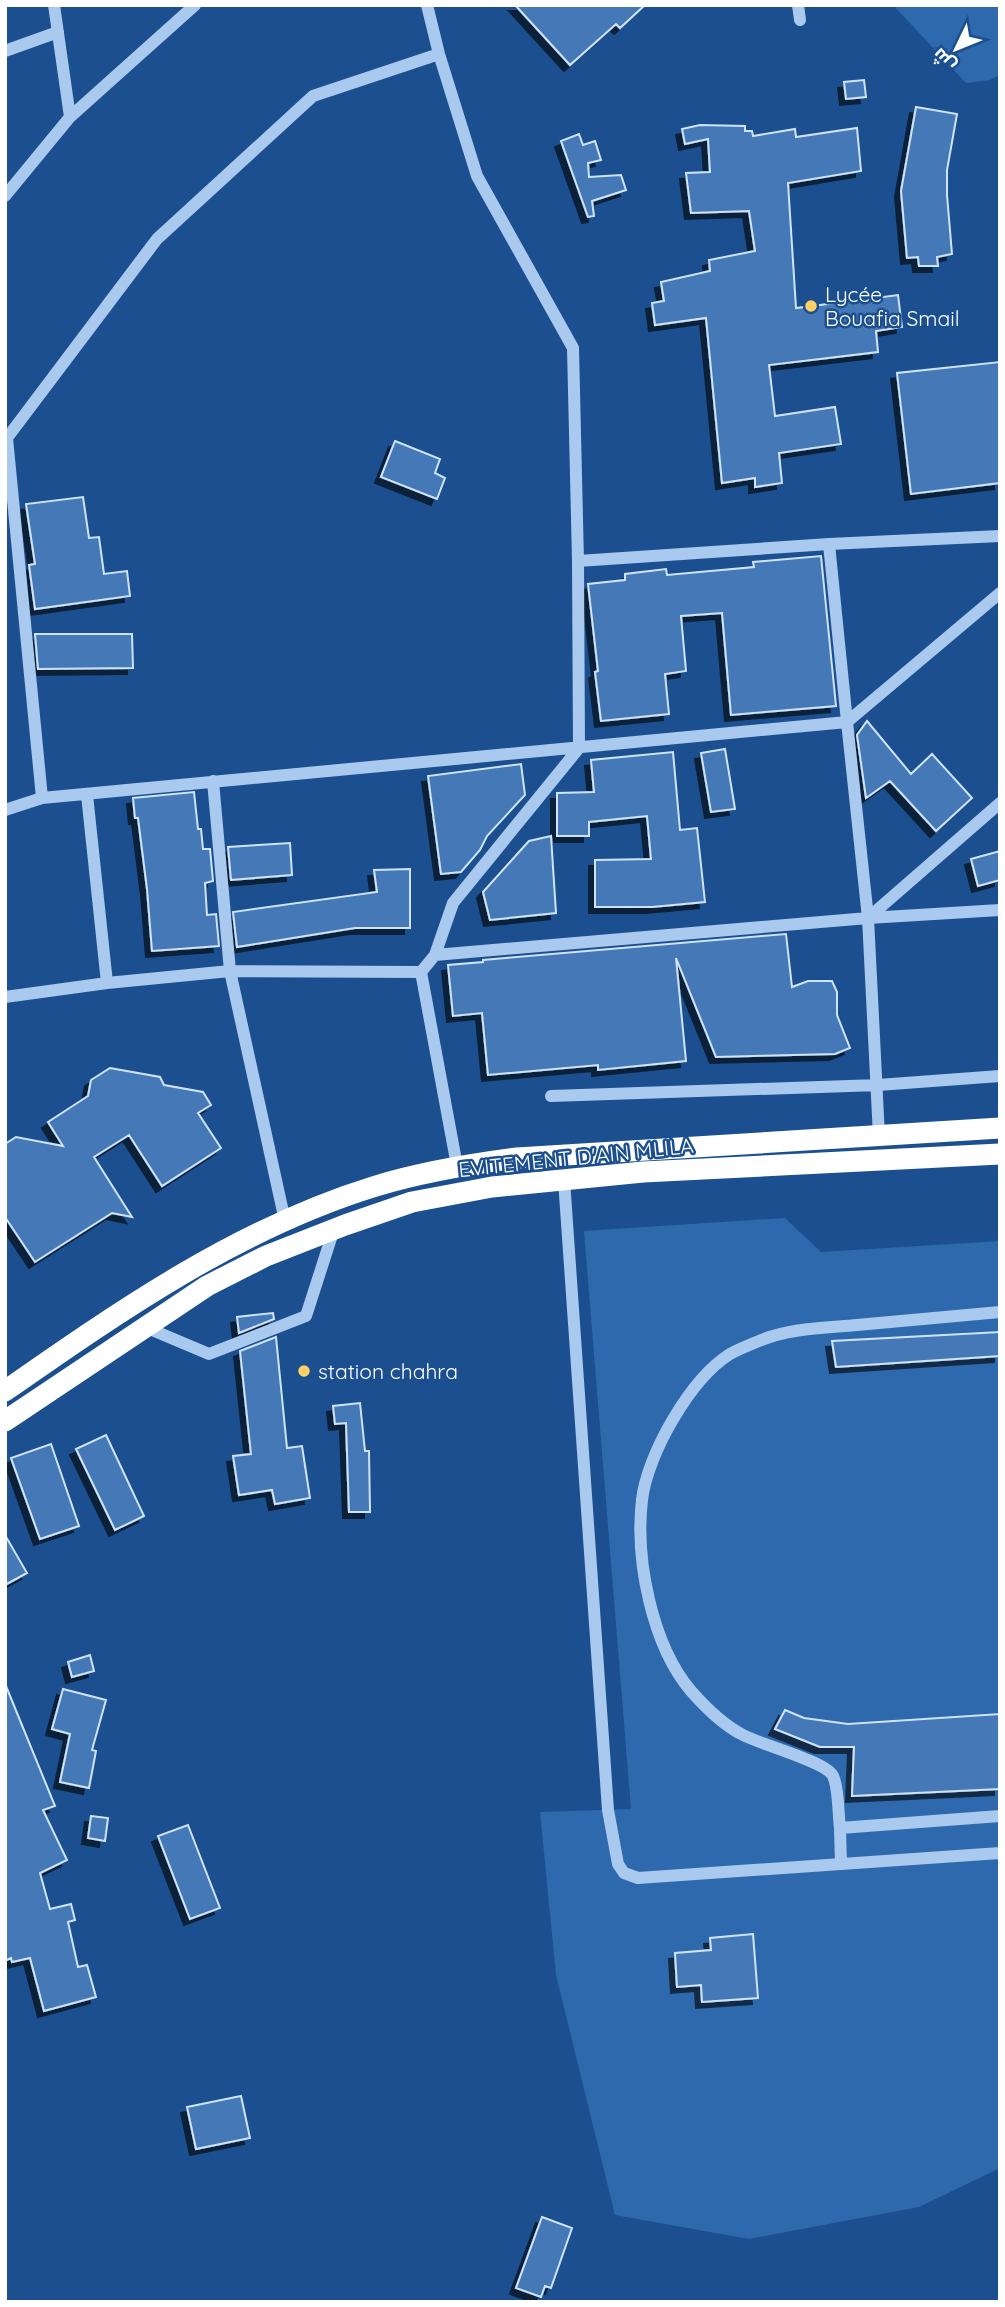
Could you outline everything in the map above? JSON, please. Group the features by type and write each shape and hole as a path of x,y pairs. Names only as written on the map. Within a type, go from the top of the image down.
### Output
{"highway":[{"name":"EVITEMENT D'AIN MLILA","path":"5,1391 108,1319 172,1279 246,1239 322,1205 377,1185 457,1166 517,1158 1000,1128"},
{"name":"EVITEMENT D'AIN MLILA","path":"5,1421 208,1286 266,1256 412,1202 492,1187 643,1172 1000,1154"}],"street":[{"path":"54,5 70,117"},
{"path":"427,5 439,54 477,176 573,348 579,748 453,903 435,955 421,972 457,1166"},
{"path":"798,5 800,20"},
{"path":"5,196 70,117 189,8"},
{"path":"5,51 58,32"},
{"path":"42,798 6,438 157,239 313,96 439,54"},
{"path":"578,561 829,544 1000,536"},
{"path":"829,544 868,918 879,1136"},
{"path":"5,810 42,798 847,722 1000,593"},
{"path":"213,781 230,971 285,1222"},
{"path":"87,795 107,983"},
{"path":"868,918 1000,803"},
{"path":"435,955 868,918 1000,910"},
{"path":"5,997 107,983 230,971 421,972"},
{"path":"551,1096 878,1084 1000,1076"},
{"path":"564,1180 608,1810 618,1864 624,1873 638,1878 1000,1853"},
{"path":"145,1326 209,1354 306,1316 334,1230"},
{"path":"841,1864 834,1777 828,1769 818,1763 771,1748 741,1734 714,1716 690,1690 674,1665 661,1638 652,1609 640,1534 642,1499 649,1470 681,1405 728,1355 760,1340 795,1330 1000,1312"},
{"path":"840,1828 1000,1816"}],"shaded area":[{"path":"893,5 1000,5 1000,75 990,80 966,83"},
{"path":"785,1218 821,1252 1000,1241 1000,2168 919,2207 749,2239 615,2215 556,1975 540,1812 631,1809 584,1231"}],"building":[{"path":"515,5 645,5 620,28 616,24 570,65"},
{"path":"864,80 866,97 846,99 844,82"},
{"path":"916,107 957,114 947,170 952,254 937,257 938,266 919,266 918,257 907,258 901,191"},
{"path":"700,125 745,126 745,131 752,131 753,136 795,129 796,137 857,128 861,171 788,183 796,308 898,295 902,327 876,331 878,352 769,365 775,416 835,407 841,444 779,453 782,483 755,487 755,478 722,483 706,318 655,325 652,303 664,301 661,282 710,271 709,260 755,251 749,211 691,213 686,173 710,172 708,139 685,144 682,129"},
{"path":"579,134 583,145 595,141 601,160 588,163 589,177 621,175 626,190 592,201 594,216 588,217 561,141"},
{"path":"1000,362 1000,483 911,494 897,373"},
{"path":"395,441 440,459 435,473 445,478 437,499 381,477"},
{"path":"83,497 89,538 99,537 104,574 127,571 130,596 35,609 29,565 35,564 26,504"},
{"path":"821,556 836,706 731,715 722,613 681,616 686,671 665,674 669,714 601,721 588,584 625,580 625,574 666,569 667,575 754,567 753,562"},
{"path":"35,634 132,634 133,668 38,669"},
{"path":"867,721 911,774 932,754 972,798 936,831 890,781 866,798 857,735"},
{"path":"725,749 735,809 711,812 701,753"},
{"path":"673,752 680,830 697,828 705,902 652,907 595,907 595,860 651,859 647,816 589,822 589,836 557,836 557,793 594,792 591,760"},
{"path":"521,764 525,795 487,836 480,850 461,872 441,874 428,776"},
{"path":"194,792 203,849 210,849 213,881 205,883 207,915 216,914 219,946 152,951 147,889 133,798"},
{"path":"551,836 556,913 490,920 483,892 529,841"},
{"path":"290,843 292,875 231,880 228,847"},
{"path":"1000,851 1000,880 978,886 971,859"},
{"path":"410,869 410,928 355,928 237,947 233,912 377,892 374,870"},
{"path":"786,934 792,987 808,981 832,981 837,992 837,1015 850,1048 835,1054 716,1057 676,958 686,1061 598,1070 598,1065 488,1075 482,1013 453,1016 448,965"},
{"path":"110,1068 160,1077 164,1085 203,1092 211,1105 198,1113 221,1148 162,1186 129,1135 94,1157 132,1217 112,1213 35,1262 5,1217 5,1144 16,1137 63,1146 48,1122 88,1096 91,1080"},
{"path":"273,1313 274,1319 239,1333 237,1317"},
{"path":"1000,1332 1000,1356 836,1367 832,1341"},
{"path":"276,1337 287,1448 302,1446 310,1498 275,1504 272,1490 239,1495 233,1456 251,1454 240,1351"},
{"path":"360,1403 365,1451 369,1451 370,1512 349,1512 346,1423 335,1424 333,1406"},
{"path":"106,1435 144,1516 115,1530 76,1449"},
{"path":"51,1444 79,1526 40,1539 11,1458"},
{"path":"5,1535 27,1573 5,1585"},
{"path":"90,1655 94,1671 72,1677 68,1662"},
{"path":"6,1686 55,1806 43,1810 67,1860 40,1873 50,1909 71,1904 75,1920 68,1922 78,1967 87,1965 96,1997 44,2011 30,1958 12,1962 11,1958 5,1961"},
{"path":"63,1689 106,1700 92,1750 96,1751 89,1788 60,1782 70,1734 52,1729"},
{"path":"785,1710 804,1718 848,1724 1000,1714 1000,1789 852,1796 854,1747 820,1747 775,1729"},
{"path":"91,1816 108,1818 105,1841 88,1838"},
{"path":"188,1825 220,1908 190,1919 158,1836"},
{"path":"753,1934 758,1998 702,2002 701,1985 677,1987 675,1953 711,1950 710,1938"},
{"path":"241,2096 250,2138 196,2149 187,2107"},
{"path":"542,2217 572,2228 551,2288 545,2286 541,2297 516,2288"}],"place":[{"name":"Lycée Bouafia Smail","path":"811,306"},
{"name":"station chahra","path":"304,1371"}]}
